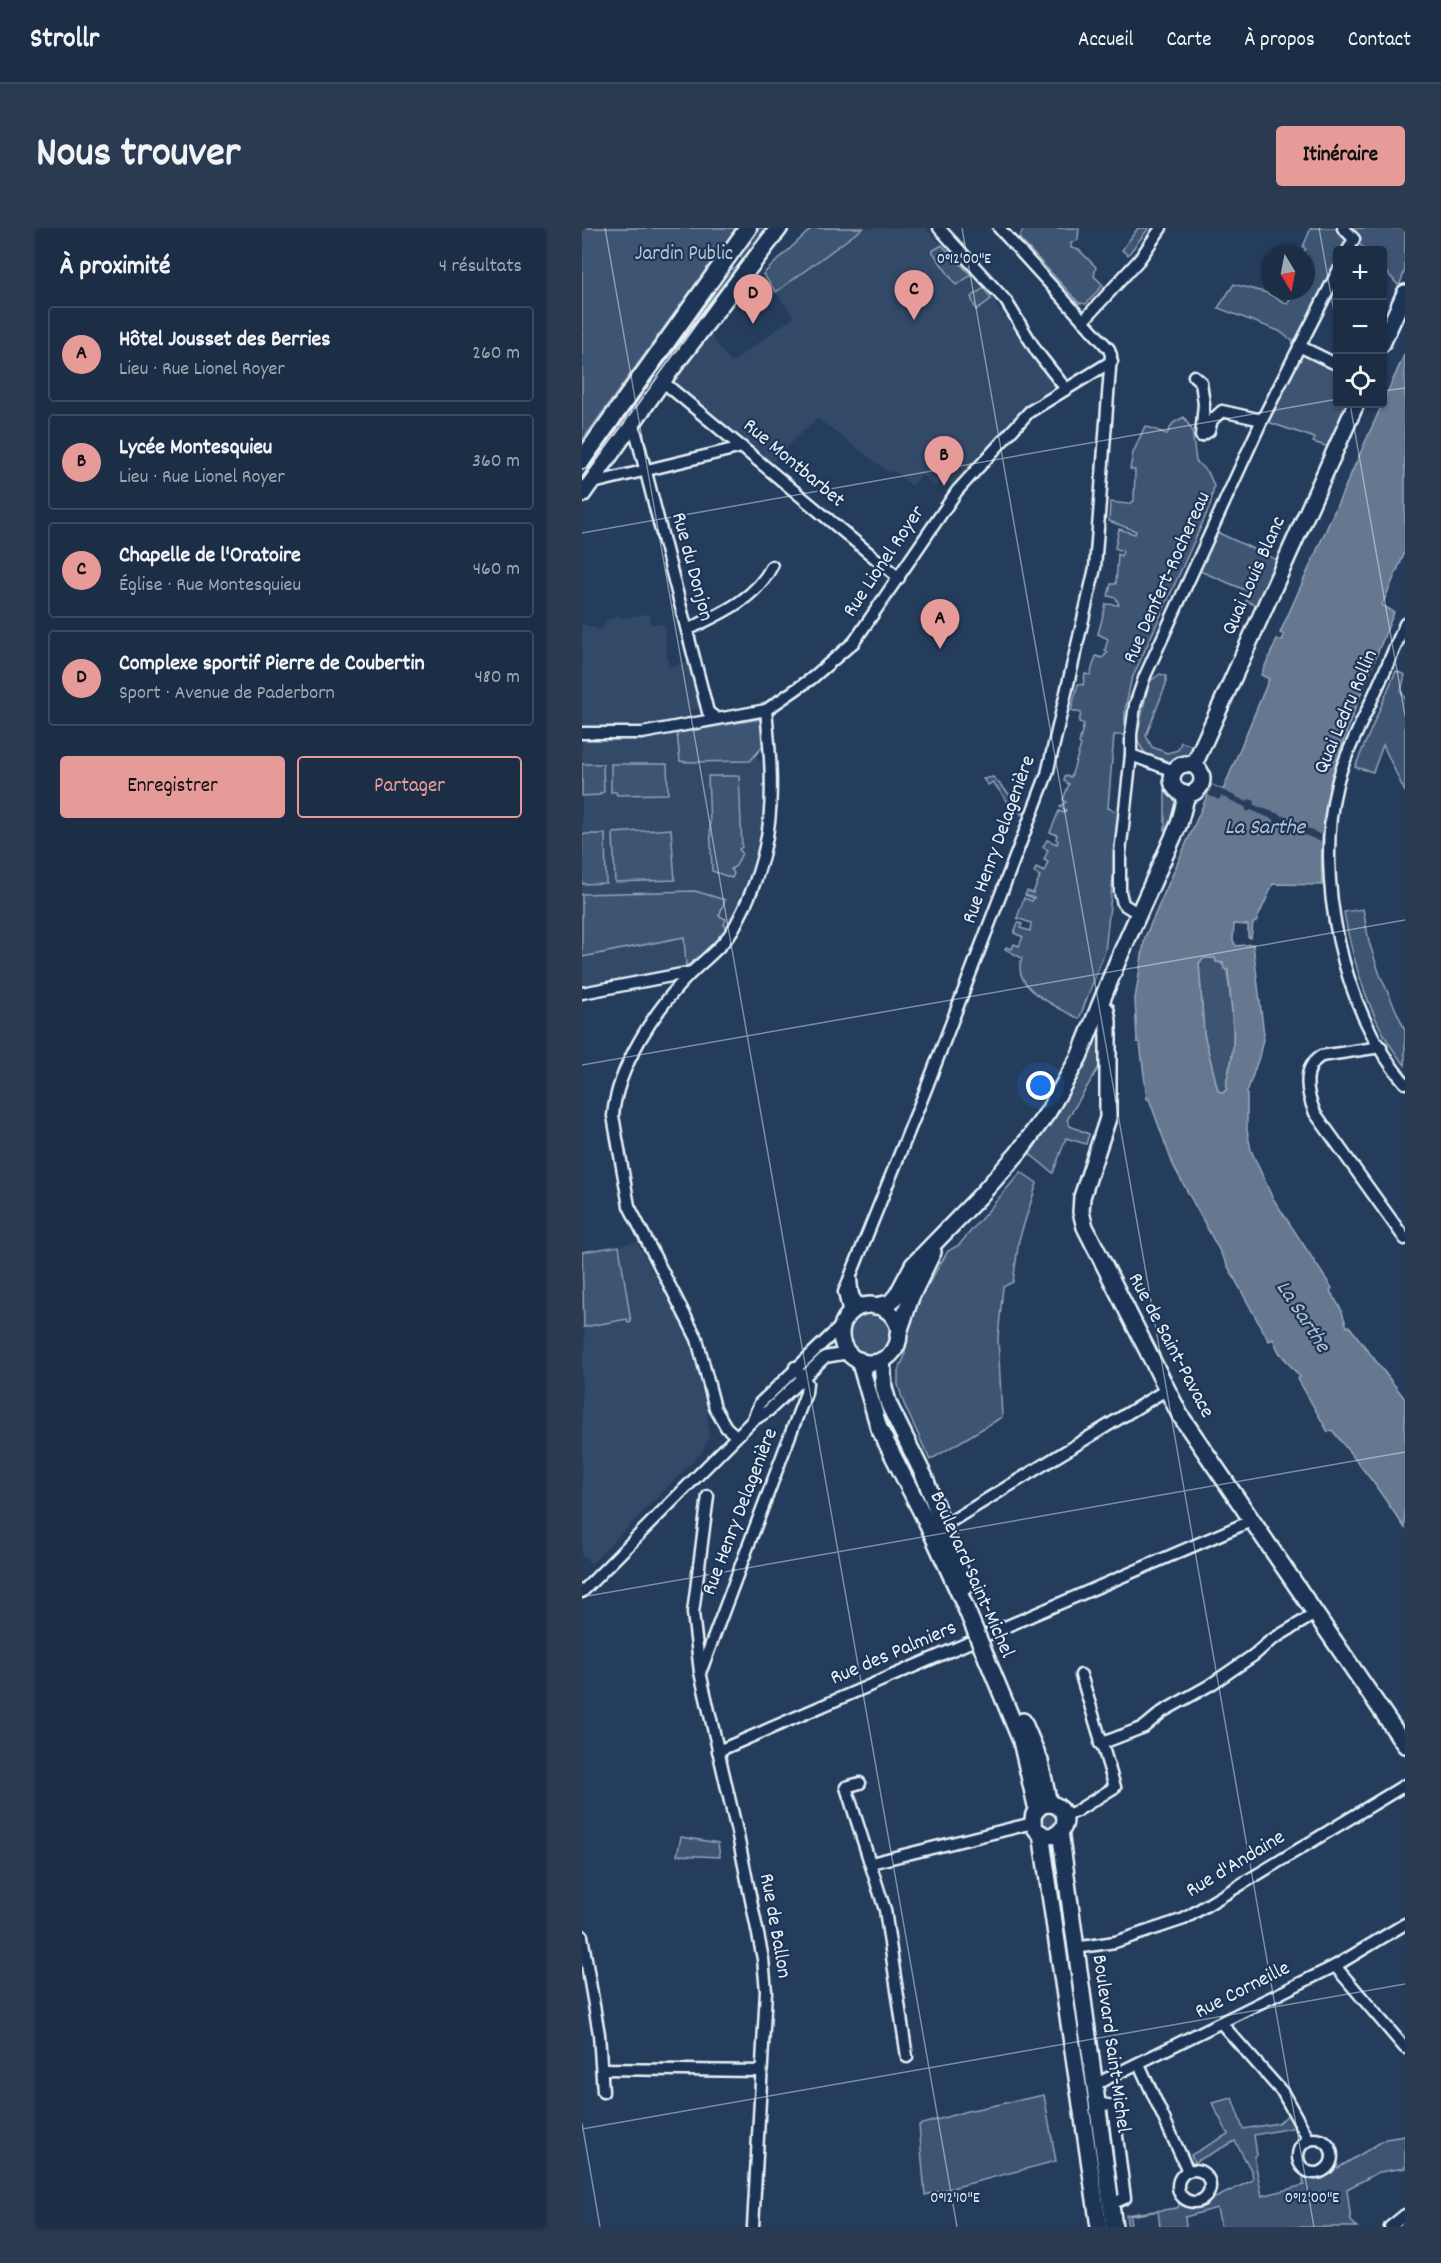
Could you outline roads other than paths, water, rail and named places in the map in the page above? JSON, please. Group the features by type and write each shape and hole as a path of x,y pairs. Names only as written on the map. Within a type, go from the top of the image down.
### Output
{"main road":[{"path":"582,460 748,228"},
{"path":"586,489 662,381 779,228"},
{"path":"1387,335 1405,293"},
{"name":"Quai Louis Blanc","path":"939,1241 1018,1153 1048,1112 1079,1057 1179,824 1187,794 1196,791 1202,782 1200,770 1194,765 1354,408"},
{"path":"1187,794 1175,787 1172,779 1174,771 1185,764 1194,765"},
{"name":"Rue de Saint-Pavace","path":"1100,1005 1108,1017 1109,1096 1107,1118 1082,1197 1081,1212 1085,1227 1166,1390 1251,1521 1405,1745"},
{"path":"939,1241 911,1297 894,1349 882,1360 870,1363 853,1357 841,1337 846,1319 869,1306 890,1303 913,1265 939,1241"},
{"path":"869,1306 893,1317 898,1335"},
{"name":"Boulevard Saint-Michel","path":"853,1357 879,1428 968,1604 1040,1761 1040,1817 1099,2227"},
{"name":"Boulevard Saint-Michel","path":"882,1360 884,1388 889,1405 925,1478 968,1604"},
{"path":"1057,1807 1064,1815 1060,1831 1051,1835 1040,1817 1057,1807"},
{"name":"Boulevard Saint-Michel","path":"1060,1831 1114,2227"}],"street":[{"path":"939,228 1006,301 1037,352 1066,389"},
{"path":"999,228 1109,349 1112,361"},
{"path":"1083,321 1139,260 1161,228"},
{"path":"1343,228 1354,239 1350,246"},
{"name":"Rue Denfert-Rochereau","path":"1139,914 1123,904 1120,892 1120,853 1135,705 1148,666 1262,420 1333,281"},
{"path":"1299,346 1333,363"},
{"name":"Rue Lionel Royer","path":"766,710 811,679 855,642 957,491 1029,412 1112,361"},
{"name":"Rue Henry Delagenière","path":"846,1319 844,1292 926,1089 1047,774 1095,568 1112,361"},
{"path":"1194,376 1201,382 1204,404 1201,436 1209,431 1212,420 1222,411 1262,420"},
{"name":"Rue Montbarbet","path":"662,381 899,578"},
{"name":"Rue du Donjon","path":"633,422 708,712 716,718"},
{"path":"586,489 742,447"},
{"path":"687,630 747,598 765,581 772,566"},
{"name":"Quai Ledru Rollin","path":"1405,624 1342,767 1327,841 1328,870 1343,958 1359,1002 1381,1047 1405,1083"},
{"path":"582,733 642,733 766,710 772,761 772,810 762,863 736,925 720,946 669,997 636,1045 614,1105 613,1116 632,1214 697,1339 715,1408 726,1427 736,1436"},
{"path":"1131,755 1174,771"},
{"path":"582,993 692,972"},
{"path":"1381,1047 1321,1056 1313,1061 1308,1068 1309,1099 1315,1113 1405,1239"},
{"path":"851,1274 852,1293 857,1303 869,1306"},
{"path":"752,1421 760,1403 846,1319"},
{"path":"582,1592 736,1436 752,1421 768,1411 825,1357 853,1357"},
{"path":"795,1367 803,1378"},
{"name":"Rue Henry Delagenière","path":"700,1672 806,1393 807,1383 803,1378"},
{"path":"952,1520 1166,1390"},
{"name":"Rue de Ballon","path":"708,1496 693,1613 700,1672 763,1959 766,1991 753,2227"},
{"name":"Rue des Palmiers","path":"718,1751 1251,1521"},
{"path":"1101,1744 1144,1727 1162,1712 1210,1685 1254,1655 1269,1641 1315,1614"},
{"path":"1064,1815 1075,1812 1115,1787 1081,1674"},
{"path":"860,1783 846,1786 885,1910 907,2057"},
{"name":"Rue d'Andaine","path":"1075,1948 1115,1942 1184,1919 1405,1785"},
{"path":"871,1863 1040,1817"},
{"name":"Rue Corneille","path":"1094,2085 1222,2024 1335,1966 1405,1924"},
{"path":"582,1936 602,2069 603,2092"},
{"path":"1335,1966 1405,2048"},
{"path":"1222,2024 1283,2093 1309,2140"},
{"path":"1139,2064 1188,2171"},
{"path":"602,2069 761,2072"},
{"path":"1390,2227 1405,2215"}],"water":[{"name":"La Sarthe","path":"1405,353 1405,552 1382,605 1394,612 1354,712 1333,778 1322,848 1322,885 1273,884 1256,922 1253,923 1251,938 1248,937 1248,925 1234,924 1233,940 1236,946 1253,944 1264,1035 1247,1092 1247,1130 1251,1150 1272,1197 1332,1288 1330,1291 1341,1309 1347,1327 1349,1326 1405,1399 1405,1528 1373,1482 1332,1430 1328,1432 1298,1379 1300,1377 1279,1352 1273,1339 1269,1341 1263,1331 1173,1165 1149,1099 1147,1099 1140,1043 1137,1042 1135,999 1145,937 1212,785 1223,790 1269,679 1261,675 1277,639 1282,641 1284,635 1280,633 1380,408 1387,408 1387,393","holes":["1204,958 1215,958 1216,962 1223,963 1224,969 1228,970 1233,1024 1233,1046 1227,1089 1223,1093 1218,1091 1204,1034 1199,963"]}],"tram line":[{"path":"582,481 766,228"}],"place":[{"name":"Chapelle de l'Oratoire","path":"914,320"},
{"name":"Complexe sportif Pierre de Coubertin","path":"753,324"},
{"name":"Lycée Montesquieu","path":"944,486"},
{"name":"Hôtel Jousset des Berries","path":"940,649"}],"park label":[{"name":"Jardin Public","path":"684,255"}]}
